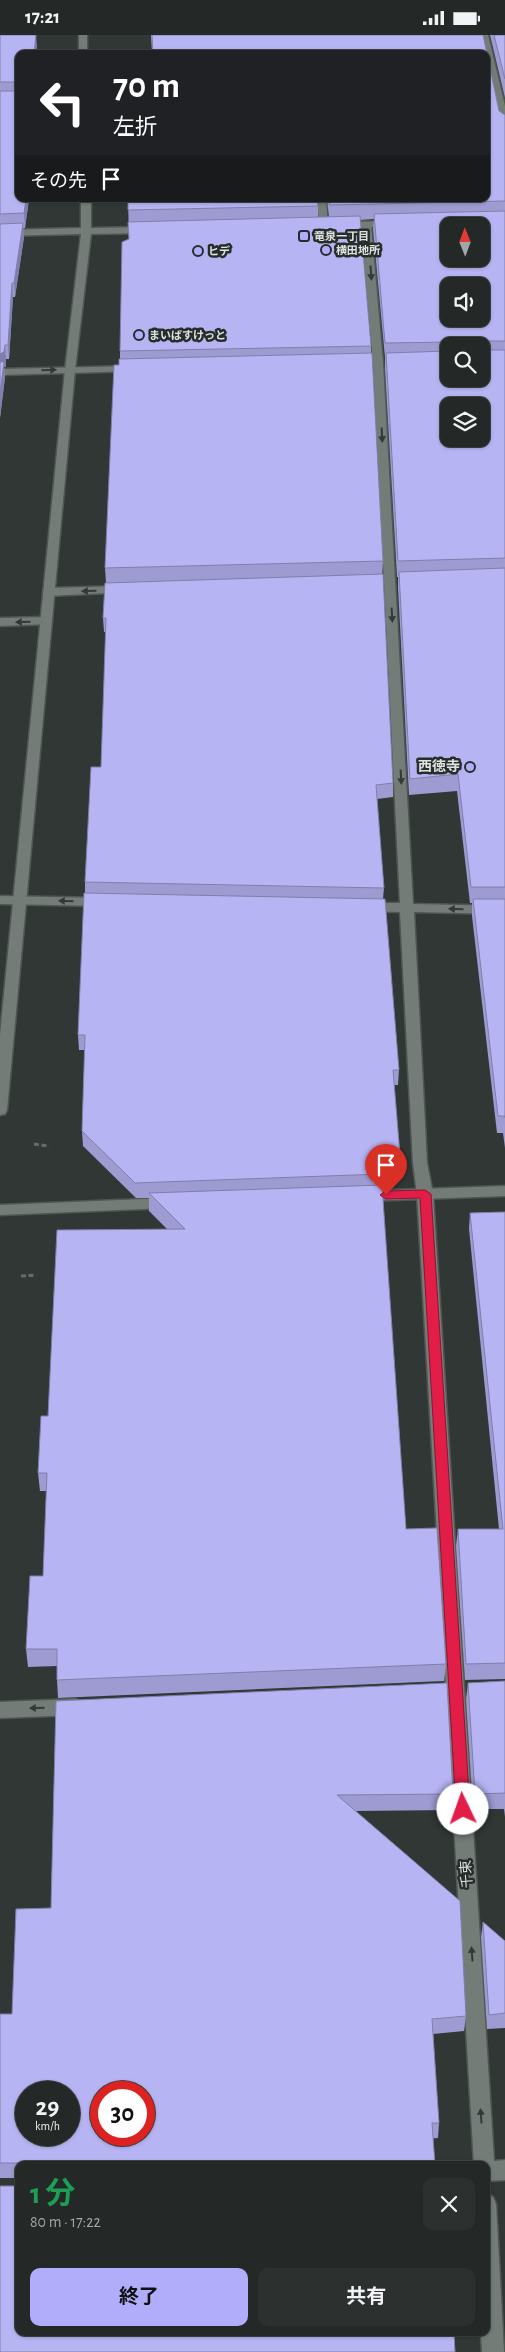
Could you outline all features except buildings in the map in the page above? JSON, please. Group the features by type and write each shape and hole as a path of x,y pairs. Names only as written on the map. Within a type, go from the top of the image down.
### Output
{"street":[{"path":"83,35 83,50"},
{"path":"484,35 489,50"},
{"path":"490,55 501,91 505,125"},
{"path":"0,1111 70,370 86,231 86,202"},
{"path":"321,202 320,226 405,224"},
{"name":"千束","path":"366,225 378,363 420,1163 425,1194 484,2161"},
{"path":"0,233 160,229"},
{"path":"364,363 393,363"},
{"path":"0,371 143,368"},
{"path":"49,591 136,589"},
{"path":"0,622 46,621"},
{"path":"0,899 114,902"},
{"path":"349,907 505,910"},
{"path":"346,1197 505,1191"},
{"path":"0,1210 178,1203"},
{"path":"436,1691 475,1690"},
{"path":"0,1710 93,1706"},
{"path":"490,2171 505,2170"},
{"path":"490,2289 493,2352"}],"path":[{"path":"34,1144 48,1146"},
{"path":"21,1276 36,1275"}],"place":[{"name":"竜泉一丁目","path":"304,236"},
{"name":"横田地所","path":"326,250"},
{"name":"ヒデ","path":"198,251"},
{"name":"まいばすけっと","path":"139,335"},
{"name":"西徳寺","path":"470,767"}],"route":[{"path":"386,1195 425,1194 463,1809"}]}
